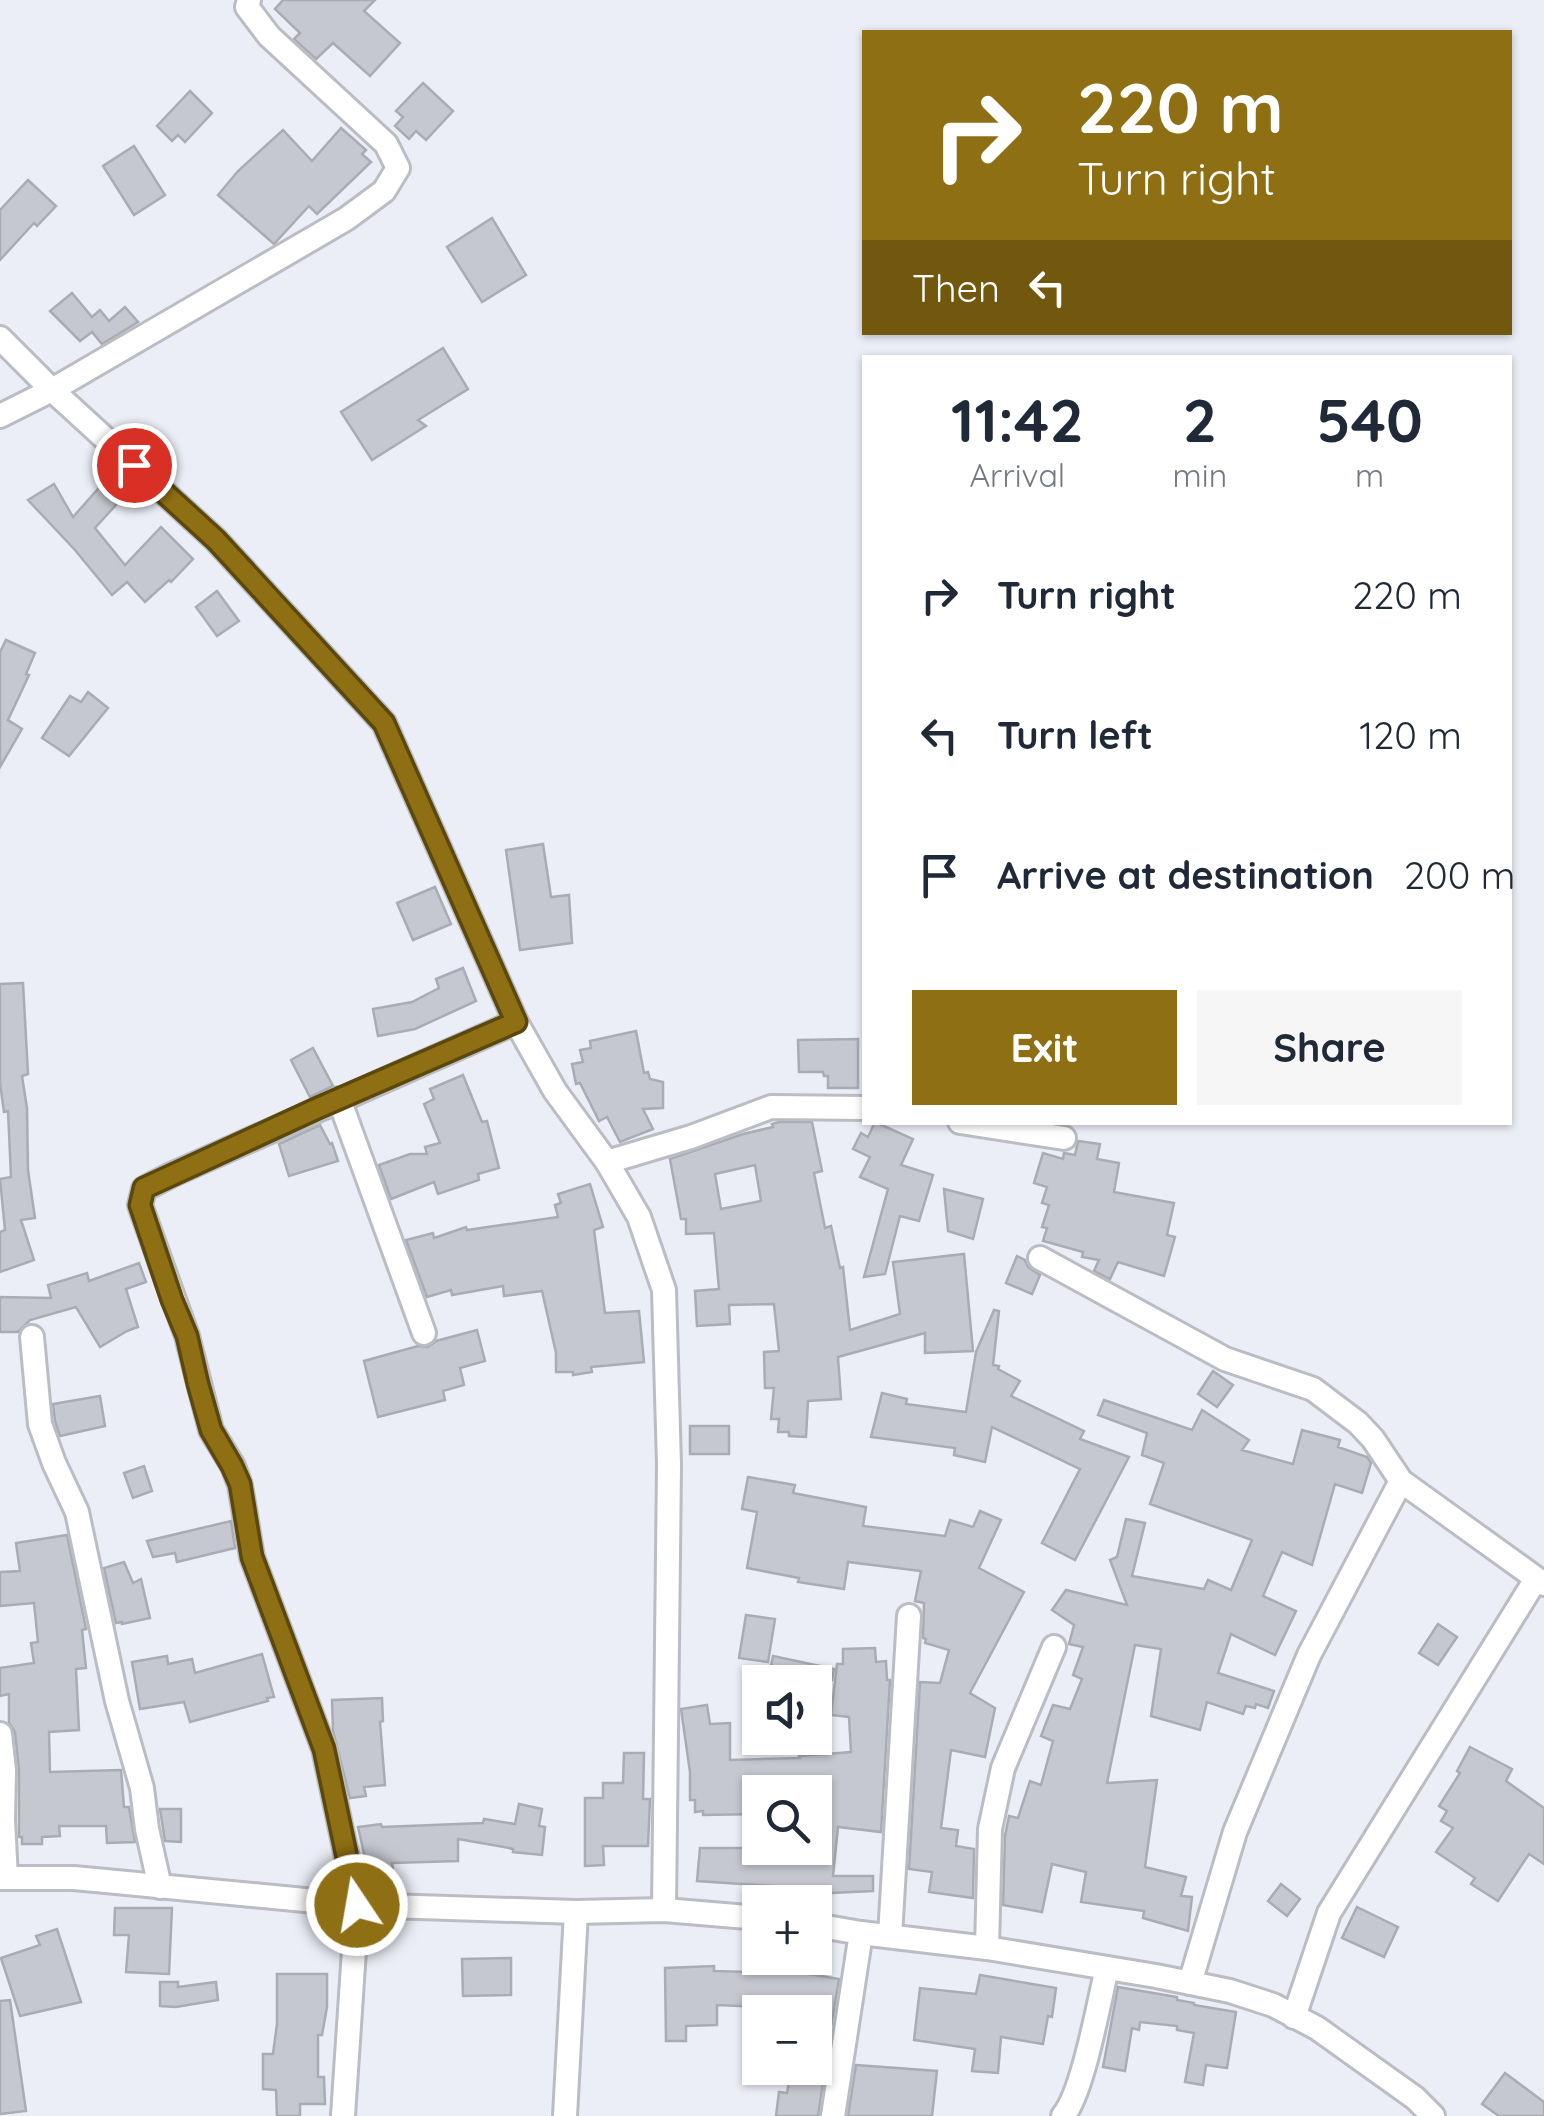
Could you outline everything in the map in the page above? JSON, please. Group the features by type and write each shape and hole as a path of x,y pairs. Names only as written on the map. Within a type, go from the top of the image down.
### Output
{"street":[{"path":"0,416 52,390 346,219 384,191 398,168 386,144 268,36 247,7 249,0"},
{"path":"0,338 216,540 384,723 516,1022 555,1091 607,1162 639,1217 664,1290 669,1465 664,1910"},
{"path":"343,2116 357,1905 324,1749 252,1557 240,1484 211,1430 187,1336 140,1205 144,1188 516,1022"},
{"path":"339,1099 424,1333"},
{"path":"607,1162 692,1137 771,1107 862,1108"},
{"path":"980,1125 1064,1138"},
{"path":"1040,1258 1225,1359 1313,1389 1358,1423 1401,1481 1540,1581 1329,1913 1294,2017"},
{"path":"32,1337 40,1424 77,1512 118,1701 142,1788 160,1886"},
{"path":"1190,1982 1236,1832 1309,1655 1401,1481"},
{"path":"890,1936 909,1616"},
{"path":"986,1948 990,1829 1003,1768 1054,1647"},
{"path":"0,1734 4,1770 3,1878 74,1878 357,1905 576,1912 664,1910 742,1916"},
{"path":"565,2116 576,1912"},
{"path":"832,1928 986,1948 1230,1991 1273,2006 1317,2028 1415,2098 1433,2116"},
{"path":"833,2116 861,1933"},
{"path":"1063,2116 1078,2086 1107,1968"}],"building":[{"path":"283,0 375,0 364,11 400,43 370,76 333,43 316,59 294,39 300,33 275,9"},
{"path":"423,83 453,111 426,140 416,131 409,139 395,126 403,117 396,111"},
{"path":"190,91 212,113 185,142 178,135 172,141 157,126"},
{"path":"341,128 366,150 362,154 371,162 317,214 309,206 274,244 218,195 283,130 312,161"},
{"path":"134,146 165,195 134,215 103,166"},
{"path":"28,180 56,206 37,226 34,223 0,260 0,210"},
{"path":"492,218 526,275 482,302 447,247"},
{"path":"72,293 92,317 100,310 109,321 125,307 138,322 102,344 92,332 80,341 50,311"},
{"path":"443,348 468,389 418,420 426,426 372,460 341,412"},
{"path":"105,481 123,497 95,528 125,565 161,527 193,559 145,602 127,582 112,595 28,500 54,484 73,517"},
{"path":"217,591 239,621 217,636 196,607"},
{"path":"6,640 35,653 8,720 22,729 0,767 0,652"},
{"path":"88,692 108,708 69,756 42,738 70,696 81,702"},
{"path":"543,844 551,897 569,895 572,943 520,950 506,850"},
{"path":"435,887 451,924 413,940 397,903"},
{"path":"463,968 476,1001 415,1029 378,1036 373,1009 412,1002 439,988 436,979"},
{"path":"23,983 28,1074 22,1076 35,1218 21,1220 34,1260 0,1272 0,1232 5,1230 0,1179 11,1177 8,1111 4,1112 0,1083 0,984"},
{"path":"636,1031 644,1073 663,1082 663,1108 643,1109 653,1129 620,1142 607,1117 599,1121 580,1083 576,1084 572,1064 583,1062 580,1050 591,1048 590,1041"},
{"path":"858,1039 858,1088 828,1088 828,1076 823,1072 799,1072 798,1040"},
{"path":"313,1048 333,1086 310,1097 291,1060"},
{"path":"463,1075 482,1122 487,1121 499,1168 478,1174 479,1180 438,1194 434,1182 391,1199 379,1165 410,1154 427,1154 425,1147 440,1143 424,1104 434,1099 430,1089"},
{"path":"812,1122 822,1171 814,1173 825,1228 831,1226 840,1268 843,1267 850,1330 900,1314 893,1262 964,1254 973,1351 925,1353 925,1333 838,1357 841,1399 808,1401 806,1437 778,1432 779,1419 771,1419 774,1388 765,1388 764,1352 779,1351 774,1304 729,1305 730,1324 697,1326 695,1291 719,1289 714,1233 686,1234 686,1219 681,1219 670,1159 773,1127 772,1124","holes":["755,1165 761,1201 721,1209 715,1174"]},
{"path":"320,1125 338,1161 289,1176 279,1144"},
{"path":"874,1125 882,1125 913,1139 901,1165 933,1175 919,1221 900,1216 885,1274 864,1277 888,1189 860,1177 870,1157 853,1149 861,1133 868,1137"},
{"path":"1078,1141 1100,1144 1097,1159 1119,1163 1114,1192 1174,1203 1167,1235 1175,1237 1164,1276 1118,1262 1110,1279 1094,1271 1099,1260 1043,1241 1047,1228 1042,1227 1049,1205 1042,1203 1047,1187 1034,1183 1043,1153 1063,1159 1064,1153 1075,1155"},
{"path":"590,1184 603,1227 594,1230 605,1313 639,1311 644,1362 591,1367 592,1372 573,1375 556,1372 556,1353 542,1291 504,1296 503,1286 452,1295 451,1290 427,1297 406,1240 433,1233 434,1238 466,1227 467,1230 558,1217 558,1194"},
{"path":"944,1189 983,1199 973,1239 948,1231"},
{"path":"1017,1256 1040,1275 1032,1294 1006,1283"},
{"path":"139,1263 146,1282 126,1289 138,1327 100,1347 76,1307 30,1320 18,1332 0,1332 0,1297 51,1298 48,1285 87,1273 89,1281"},
{"path":"994,1310 999,1311 993,1365 1020,1381 1011,1396 1084,1431 1080,1439 1129,1457 1075,1560 1042,1543 1080,1469 992,1427 985,1462 954,1455 955,1448 871,1437 882,1393 907,1399 906,1404 966,1412 976,1352"},
{"path":"477,1330 485,1361 460,1368 464,1385 443,1391 445,1400 378,1417 364,1361 418,1346 428,1347 436,1341"},
{"path":"1213,1371 1233,1385 1217,1407 1198,1394"},
{"path":"100,1396 105,1426 60,1436 53,1404"},
{"path":"1104,1400 1192,1430 1202,1410 1249,1440 1242,1450 1293,1464 1302,1430 1340,1440 1338,1447 1367,1457 1371,1463 1362,1493 1335,1484 1312,1565 1282,1552 1263,1596 1296,1611 1275,1655 1231,1634 1218,1673 1274,1691 1268,1708 1246,1706 1243,1714 1207,1702 1200,1730 1151,1716 1161,1649 1135,1645 1107,1783 1157,1780 1145,1867 1186,1877 1181,1896 1192,1897 1188,1931 1143,1918 1144,1911 1081,1902 1086,1872 1052,1864 1042,1912 1003,1905 1009,1816 1018,1818 1030,1781 1041,1785 1053,1741 1041,1736 1053,1705 1070,1709 1082,1679 1073,1675 1083,1647 1069,1644 1074,1625 1052,1610 1066,1590 1127,1605 1110,1560 1117,1557 1126,1519 1145,1523 1132,1576 1204,1589 1208,1580 1231,1590 1252,1540 1150,1504 1164,1463 1142,1455 1147,1433 1098,1415"},
{"path":"690,1426 729,1426 729,1454 690,1454"},
{"path":"144,1466 152,1491 133,1498 124,1473"},
{"path":"748,1477 795,1485 793,1493 866,1507 863,1526 945,1536 950,1520 973,1527 980,1511 1001,1520 979,1568 1024,1592 970,1693 995,1708 985,1757 951,1750 941,1828 958,1830 956,1846 974,1849 973,1898 929,1892 932,1872 909,1869 920,1682 940,1683 949,1650 925,1643 923,1638 924,1603 915,1601 921,1571 848,1562 844,1589 747,1568 757,1512 742,1509"},
{"path":"231,1521 235,1548 177,1562 175,1553 153,1557 147,1541"},
{"path":"67,1535 86,1629 82,1630 86,1668 76,1669 79,1730 49,1732 50,1772 121,1770 124,1807 129,1807 135,1842 107,1843 106,1826 59,1826 60,1836 42,1837 42,1844 22,1844 19,1837 15,1732 9,1723 9,1694 0,1696 0,1668 34,1663 31,1643 38,1642 34,1603 0,1606 0,1572 20,1571 16,1543"},
{"path":"124,1562 133,1583 141,1579 150,1618 122,1624 116,1623 104,1568"},
{"path":"746,1615 775,1619 768,1662 739,1658"},
{"path":"1438,1624 1457,1637 1438,1665 1419,1653"},
{"path":"875,1648 876,1662 886,1661 890,1680 881,1832 838,1827 833,1876 873,1876 873,1891 832,1893 832,1885 697,1881 700,1848 742,1848 742,1865 832,1865 832,1775 742,1775 742,1814 695,1812 695,1800 690,1800 681,1709 707,1705 710,1724 730,1723 730,1760 851,1752 849,1717 832,1715 837,1664 843,1664 843,1649"},
{"path":"262,1654 274,1697 267,1698 268,1701 190,1722 184,1702 140,1709 132,1662 167,1656 168,1664 192,1659 195,1673"},
{"path":"773,1656 815,1665 771,1665"},
{"path":"382,1698 385,1785 364,1787 366,1796 350,1798 333,1731 332,1700"},
{"path":"1470,1747 1512,1769 1506,1781 1544,1808 1544,1864 1529,1854 1498,1901 1471,1884 1475,1878 1436,1852 1453,1828 1441,1821 1447,1811 1439,1806 1460,1773 1457,1771"},
{"path":"624,1753 644,1753 643,1799 650,1799 648,1846 603,1846 604,1865 585,1866 585,1798 603,1798 603,1783 623,1783"},
{"path":"519,1804 542,1809 542,1855 458,1839 458,1861 392,1863 393,1868 368,1871 358,1827 483,1823 484,1819 515,1824"},
{"path":"160,1809 181,1809 181,1842 165,1841"},
{"path":"1281,1884 1300,1899 1287,1916 1268,1901"},
{"path":"1357,1907 1398,1927 1384,1957 1342,1938"},
{"path":"115,1908 172,1908 169,1974 126,1972 129,1935 114,1935"},
{"path":"57,1929 81,2002 20,2016 1,1958 40,1945 36,1936"},
{"path":"511,1958 511,1995 463,1996 462,1959"},
{"path":"714,1966 714,1971 839,1979 832,2021 832,1995 742,1995 742,2006 717,2005 717,2025 686,2026 686,2041 666,2041 665,1968"},
{"path":"277,1974 327,1974 327,2007 322,2035 318,2035 318,2077 324,2077 325,2104 300,2104 300,2116 277,2116 276,2090 263,2089 263,2054 273,2054 277,2024"},
{"path":"980,1975 1056,1988 1043,2044 1001,2037 998,2073 972,2071 975,2049 914,2040 920,1988 976,1994"},
{"path":"160,1982 178,1982 178,1987 216,1982 218,2000 160,2006"},
{"path":"1118,1987 1236,2012 1227,2068 1206,2065 1203,2085 1185,2082 1194,2033 1177,2030 1177,2026 1140,2022 1139,2030 1132,2028 1125,2071 1103,2067"},
{"path":"10,2000 26,2111 0,2114 0,2001"},
{"path":"856,2065 937,2071 932,2116 848,2116"},
{"path":"1505,2073 1544,2102 1544,2116 1499,2116 1482,2104"},
{"path":"788,2085 823,2085 818,2116 776,2116 779,2092 787,2093"}],"route":[{"path":"134,465 216,540 384,723 516,1022 144,1188 140,1205 187,1336 211,1430 240,1484 252,1557 324,1749 357,1905"}]}
